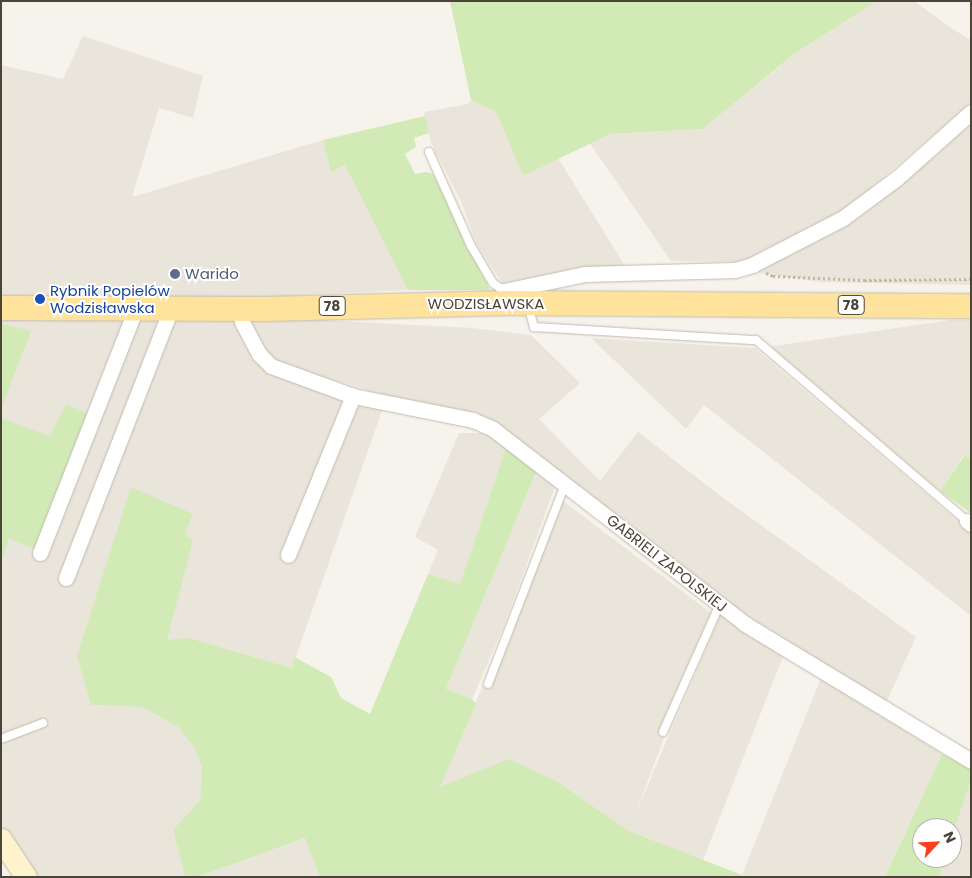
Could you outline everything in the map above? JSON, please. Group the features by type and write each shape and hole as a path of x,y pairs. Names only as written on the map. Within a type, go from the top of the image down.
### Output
{"main road":[{"name":"WODZISŁAWSKA","path":"1,308 240,309 504,297 528,303 971,306"}],"street":[{"path":"504,297 585,274 735,270 752,265 843,218 897,178 971,112"},
{"path":"40,553 136,308"},
{"path":"66,578 171,309"},
{"name":"GABRIELI ZAPOLSKIEJ","path":"240,309 242,322 259,354 271,366 353,396 473,420 507,439 745,624 971,761"},
{"path":"288,555 353,396"},
{"path":"1,839 26,877"}],"lane":[{"path":"429,152 471,246 504,297"},
{"path":"528,303 534,327 756,340 969,523"},
{"path":"488,684 565,484"},
{"path":"663,732 720,604"},
{"path":"1,739 43,723"}],"path":[{"path":"773,276 864,280 971,279"}],"shaded area":[{"path":"877,1 914,1 971,40 971,103 846,209 741,262 671,261 589,142 610,134 703,129 795,54"},
{"path":"83,36 203,76 193,118 159,108 132,197 323,140 331,171 345,164 408,290 295,295 279,318 473,328 531,335 580,383 539,419 600,481 638,432 718,494 916,637 886,703 724,601 503,431 270,361 385,402 292,668 189,638 91,705 142,707 178,727 194,747 202,767 200,800 173,830 185,877 32,877 1,837 1,65 63,79"},
{"path":"471,100 496,112 523,176 558,158 627,269 567,271 502,283 477,245 461,201 431,143 424,112 468,104"},
{"path":"971,120 971,285 820,282 754,272 877,201 907,180 930,155"},
{"path":"951,320 971,320 971,460 964,455 940,491 767,347"},
{"path":"591,338 755,348 971,532 971,616 704,405 686,429"},
{"path":"459,433 490,433 506,447 460,585 428,574 438,550 415,537"},
{"path":"536,472 555,487 503,628 472,699 446,689"},
{"path":"563,501 711,613 635,815 721,613 784,654 703,860 629,831 558,782 439,787"},
{"path":"821,678 942,754 885,877 747,877 742,875"},
{"path":"971,780 971,877 939,877 942,868 962,868 962,818 958,818"},
{"path":"306,838 320,877 197,877"}],"green space":[{"path":"450,1 877,1 793,55 703,129 610,134 523,176 496,112 471,100"},
{"path":"425,116 429,133 414,138 416,147 405,154 415,174 426,172 433,174 490,290 408,290 345,165 331,172 323,140"},
{"path":"1,324 31,331 1,409"},
{"path":"66,404 89,414 35,549 9,538 1,564 1,418 50,436"},
{"path":"506,447 536,472 446,689 472,699 476,704 440,787 509,759 558,782 629,831 742,875 742,877 320,877 305,838 197,877 185,877 173,830 200,800 202,767 194,747 178,727 142,707 91,705 77,656 131,487 193,514 185,534 193,540 167,640 189,638 292,668 294,657 331,677 341,698 370,714 428,574 460,584"},
{"path":"965,455 971,460 971,513 940,491"},
{"path":"942,754 971,769 971,780 958,818 912,818"},
{"path":"912,819 912,868 942,868 939,877 885,877"}],"place":[{"name":"Warido","path":"175,274"},
{"name":"Rybnik Popielów Wodzisławska","path":"40,299"}]}
